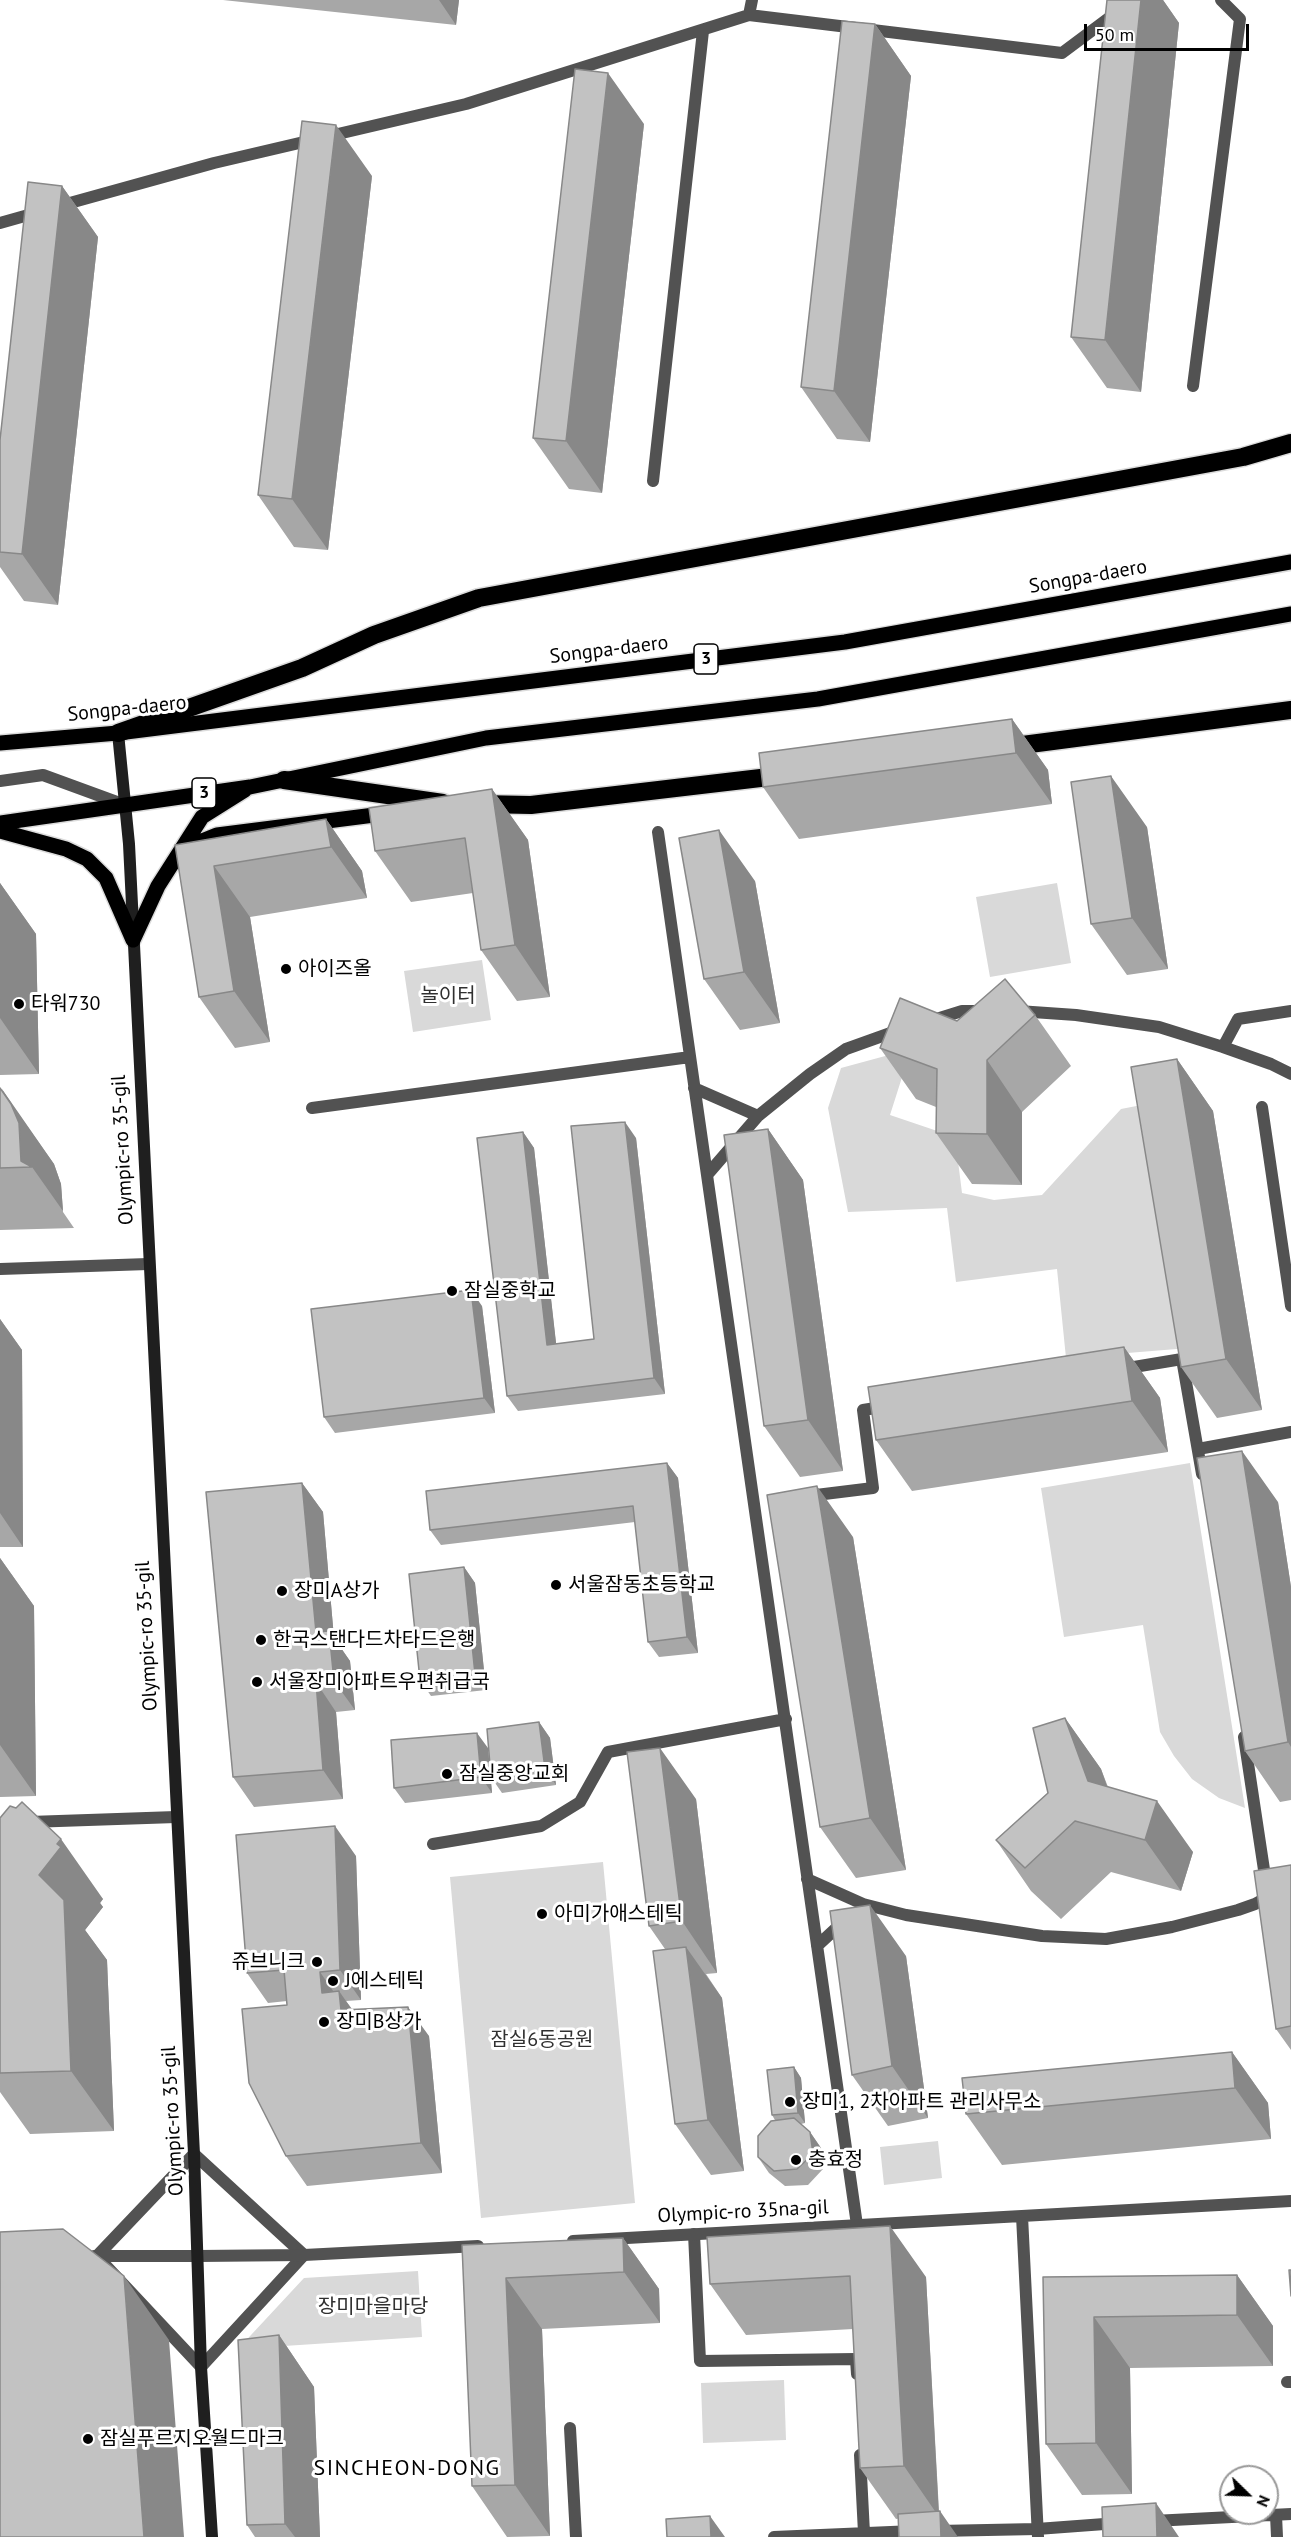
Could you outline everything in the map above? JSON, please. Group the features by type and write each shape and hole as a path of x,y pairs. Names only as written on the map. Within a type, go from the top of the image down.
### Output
{"highway":[{"path":"118,733 302,668 374,635 478,597 1243,458 1291,443"},
{"path":"986,749 1291,710"},
{"path":"284,780 438,803 531,805 798,774"}],"main road":[{"name":"Songpa-daero","path":"0,742 118,733 845,642 1291,562"},
{"name":"3","path":"0,823 250,787 486,738 818,699 1291,614"},
{"path":"133,940 158,886 202,817 250,787"},
{"path":"179,850 217,835 376,816 438,803"},
{"path":"0,831 66,849 87,858 106,878 133,940"}],"street":[{"path":"749,15 752,0"},
{"path":"0,223 214,163 466,104 749,15 1062,53 1133,0"},
{"path":"1193,386 1240,19 1221,0"},
{"path":"653,481 703,31"},
{"name":"Olympic-ro 35-gil","path":"118,733 133,940 194,2154 201,2367 212,2537"},
{"path":"0,782 44,775 125,805"},
{"path":"658,832 707,1175 759,1502 807,1879 857,2225"},
{"path":"707,1175 758,1116 810,1074 846,1049 962,1011 1076,1015 1159,1027 1271,1064 1291,1074"},
{"path":"1223,1047 1238,1019 1291,1011"},
{"path":"312,1108 690,1057"},
{"path":"694,1088 758,1116"},
{"path":"1262,1107 1291,1306"},
{"path":"0,1269 148,1264"},
{"path":"1113,1370 1182,1359 1203,1484"},
{"path":"797,1497 873,1488 863,1410 905,1403"},
{"path":"1198,1449 1291,1432"},
{"path":"433,1844 541,1826 580,1802 608,1752 786,1719"},
{"path":"1243,1729 1268,1897"},
{"path":"0,1823 176,1816"},
{"path":"807,1879 863,1904 906,1915 1041,1936 1106,1939 1238,1910 1291,1884"},
{"path":"817,1946 863,1904"},
{"path":"91,2256 194,2154 304,2255"},
{"name":"Olympic-ro 35na-gil","path":"555,2242 1291,2201"},
{"path":"1022,2216 1038,2533"},
{"path":"694,2234 700,2361 856,2359 857,2382"},
{"path":"91,2256 304,2255 486,2246"},
{"path":"91,2256 201,2367 304,2255"},
{"path":"570,2428 576,2537"},
{"path":"860,2440 864,2532"},
{"path":"774,2537 864,2532 1038,2533 1132,2522 1219,2518"}],"green space":[{"path":"1057,883 1071,963 990,977 976,897"},
{"name":"놀이터","path":"482,960 491,1020 413,1032 404,971"},
{"path":"911,1049 890,1115 955,1137 962,1193 994,1200 1042,1195 1121,1109 1157,1102 1189,1348 1066,1358 1057,1269 956,1282 947,1208 848,1212 828,1108 841,1068"},
{"path":"1190,1463 1245,1808 1219,1798 1192,1779 1174,1756 1160,1732 1143,1625 1064,1637 1041,1488"},
{"name":"잠실6동공원","path":"603,1862 635,2203 481,2218 450,1877"},
{"path":"938,2141 942,2178 884,2185 880,2147"},
{"name":"장미마을마당","path":"418,2271 422,2337 238,2349 304,2278"},
{"path":"784,2380 786,2440 703,2443 701,2383"}],"building":[{"path":"1107,0 1141,0 1105,340 1071,337"},
{"path":"842,21 875,24 834,391 801,387"},
{"path":"575,69 608,73 566,441 533,438"},
{"path":"302,121 336,125 292,499 258,495"},
{"path":"28,182 62,186 22,554 0,552 0,440"},
{"path":"1012,719 1016,753 763,787 759,753"},
{"path":"1111,776 1132,918 1091,924 1071,782"},
{"path":"492,789 515,945 481,950 465,838 375,851 369,808"},
{"path":"326,819 331,847 214,866 234,991 199,997 175,845"},
{"path":"719,830 744,972 704,979 679,838"},
{"path":"1005,979 1035,1015 987,1060 987,1134 936,1133 937,1069 880,1048 900,998 957,1021"},
{"path":"1177,1059 1226,1359 1181,1367 1131,1067"},
{"path":"0,1088 11,1104 19,1123 21,1161 32,1167 0,1168"},
{"name":"잠실중학교","path":"625,1122 654,1378 507,1396 477,1138 523,1132 547,1345 594,1339 571,1126"},
{"path":"768,1129 808,1420 764,1426 724,1135"},
{"path":"471,1290 484,1398 324,1417 311,1309"},
{"path":"1124,1347 1132,1401 876,1440 868,1387"},
{"path":"1242,1451 1288,1742 1245,1751 1197,1458"},
{"path":"667,1463 687,1637 648,1642 633,1506 430,1530 426,1491"},
{"name":"장미A상가","path":"302,1483 316,1632 329,1631 334,1681 316,1682 323,1770 233,1777 206,1492"},
{"path":"817,1486 870,1818 820,1827 767,1495"},
{"path":"464,1567 475,1674 420,1680 409,1574"},
{"path":"1065,1718 1088,1781 1157,1801 1145,1840 1075,1821 1025,1868 996,1840 1048,1793 1033,1728"},
{"path":"539,1722 545,1769 491,1777 487,1729"},
{"path":"477,1733 481,1777 394,1788 391,1740"},
{"path":"660,1748 682,1921 649,1926 627,1752"},
{"path":"22,1802 61,1839 57,1844 61,1847 39,1875 64,1900 71,2071 0,2073 0,1818 10,1806 16,1808"},
{"name":"장미B상가","path":"335,1826 340,1970 320,1972 322,1993 339,1991 341,2010 408,2007 421,2143 286,2156 249,2083 242,2009 287,2005 284,1970 247,1973 236,1835"},
{"path":"1291,1865 1291,2026 1276,2029 1254,1871"},
{"path":"870,1905 892,2066 852,2075 830,1911"},
{"path":"686,1947 708,2120 675,2124 653,1951"},
{"path":"1232,2052 1235,2088 966,2114 962,2078"},
{"path":"794,2067 798,2113 772,2115 767,2070"},
{"path":"794,2118 810,2132 813,2154 797,2169 774,2171 758,2157 758,2136 771,2121"},
{"path":"890,2226 904,2466 860,2468 850,2276 710,2284 707,2237"},
{"name":"잠실푸르지오월드마크","path":"63,2229 124,2276 144,2537 0,2537 0,2232"},
{"path":"623,2238 624,2272 506,2278 515,2485 472,2486 462,2245"},
{"path":"1289,2270 1291,2270 1291,2296"},
{"path":"1237,2275 1237,2315 1094,2317 1096,2443 1046,2444 1043,2277"},
{"path":"279,2335 285,2524 247,2525 238,2340"},
{"path":"1156,2503 1157,2537 1103,2537 1102,2507"},
{"path":"940,2511 941,2537 899,2537 898,2514"},
{"path":"710,2516 711,2537 667,2537 666,2519"}],"place":[{"name":"아이즈올","path":"286,969"},
{"name":"타워730","path":"19,1004"},
{"name":"잠실중학교","path":"452,1291"},
{"name":"서울잠동초등학교","path":"556,1585"},
{"name":"장미A상가","path":"282,1591"},
{"name":"한국스탠다드차타드은행","path":"261,1640"},
{"name":"서울장미아파트우편취급국","path":"257,1682"},
{"name":"잠실중앙교회","path":"447,1774"},
{"name":"아미가애스테틱","path":"542,1914"},
{"name":"쥬브니크","path":"317,1962"},
{"name":"J에스테틱","path":"333,1981"},
{"name":"장미B상가","path":"324,2022"},
{"name":"장미1, 2차아파트 관리사무소","path":"790,2102"},
{"name":"충효정","path":"796,2160"},
{"name":"잠실푸르지오월드마크","path":"88,2439"}],"district":[{"name":"SINCHEON-DONG","path":"407,2469"}]}
